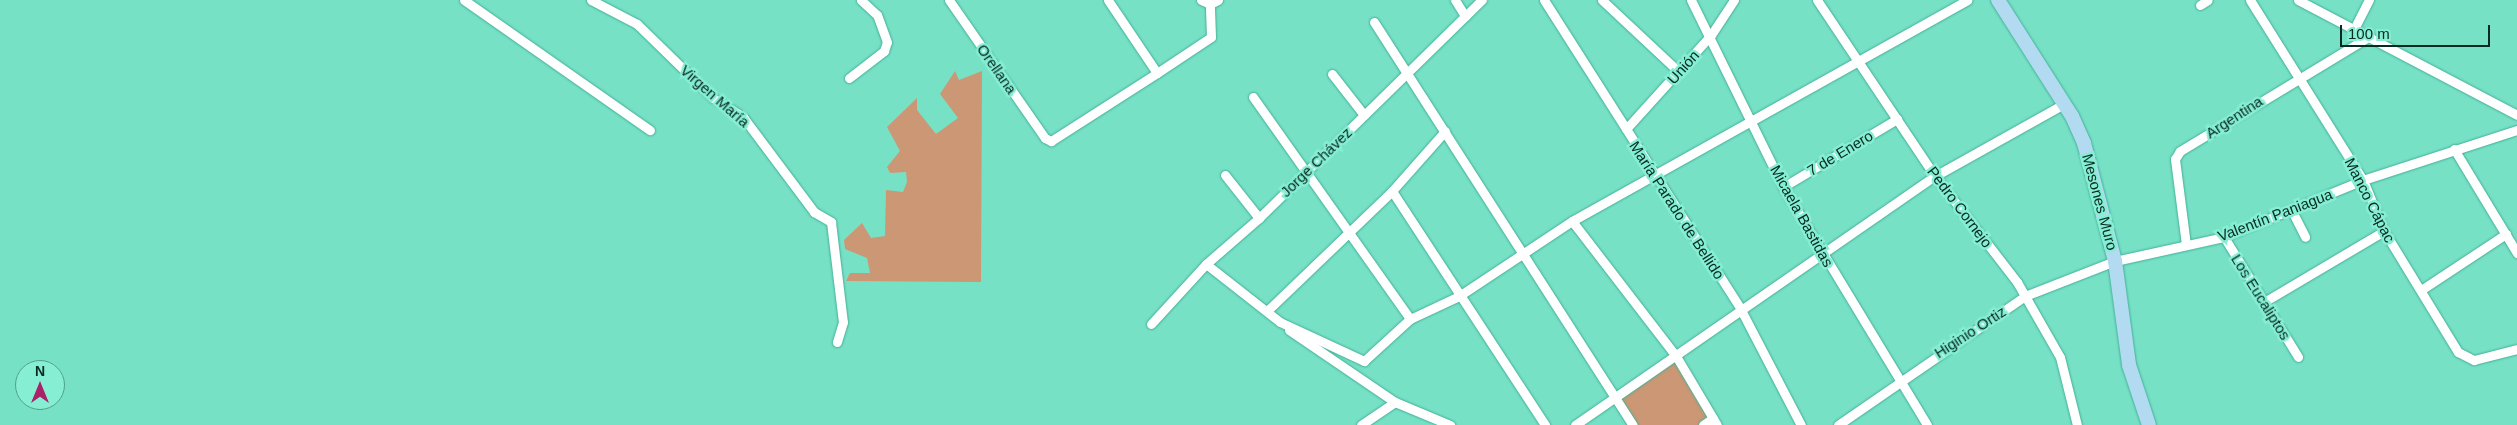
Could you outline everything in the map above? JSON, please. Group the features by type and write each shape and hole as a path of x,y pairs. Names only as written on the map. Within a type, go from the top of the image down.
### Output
{"highway":[{"name":"Mesones Muro","path":"1998,0 2064,104 2093,169 2115,261 2122,329 2148,425"}],"street":[{"path":"464,0 650,130"},
{"name":"Virgen María","path":"591,0 637,24 713,98 743,118 802,191 814,212 831,222 843,322 836,342"},
{"path":"849,78 884,51 887,42 877,15 861,0"},
{"name":"Orellana","path":"949,0 1045,138 1051,141 1157,74"},
{"path":"1108,0 1157,74 1211,38 1214,2 1201,0"},
{"path":"1455,0 1466,16"},
{"name":"Jorge Chávez","path":"1151,324 1206,264 1259,218 1482,0"},
{"name":"María Parado de Bellido","path":"1544,0 1740,308 1801,425"},
{"path":"1602,0 1678,71"},
{"name":"Micaela Bastidas","path":"1690,0 1712,35 1783,187 1822,256 1900,378 1927,425"},
{"name":"Unión","path":"1626,129 1712,35 1734,0"},
{"name":"Pedro Cornejo","path":"1817,0 1935,176 2025,296 2060,357 2077,425"},
{"path":"1280,322 1364,361 1410,319 1459,296 1572,221 1753,123 1968,0"},
{"name":"Manco Cápac","path":"2250,0 2363,180 2384,231 2464,357 2480,360 2514,350"},
{"path":"2298,0 2370,36 2517,115"},
{"path":"2354,29 2369,0"},
{"path":"1374,22 1633,425"},
{"name":"Argentina","path":"2186,245 2176,169 2180,151 2298,76 2370,36"},
{"path":"1332,74 1364,115"},
{"path":"1253,98 1345,233 1410,319"},
{"path":"1575,425 1676,356 1740,308 1822,256 1935,176 2064,104"},
{"name":"7 de Enero","path":"1783,187 1897,119"},
{"name":"Valentín Paniagua","path":"2115,261 2224,237 2292,211 2363,180 2517,130"},
{"path":"1267,311 1345,233 1392,191 1445,131"},
{"path":"2454,149 2517,253"},
{"path":"1225,174 1259,218"},
{"path":"1392,191 1545,425"},
{"path":"2292,211 2305,237"},
{"path":"1572,221 1676,356 1715,422 1703,425"},
{"path":"2264,302 2384,231"},
{"path":"2420,290 2506,234"},
{"name":"Los Eucaliptos","path":"2224,237 2298,357"},
{"name":"Higinio Ortiz","path":"1838,425 1900,378 2025,296 2115,261"},
{"path":"1206,264 1280,322 1395,402 1450,425"},
{"path":"1361,425 1395,402"}],"shaded area":[{"path":"955,71 959,80 982,71 981,282 846,281 850,273 870,273 867,258 845,249 844,240 862,223 871,238 885,236 886,190 903,192 907,182 906,172 890,173 887,167 900,151 887,127 917,98 917,110 936,134 958,118 940,94"},
{"path":"1676,356 1713,418 1703,425 1633,425 1617,397"}]}
